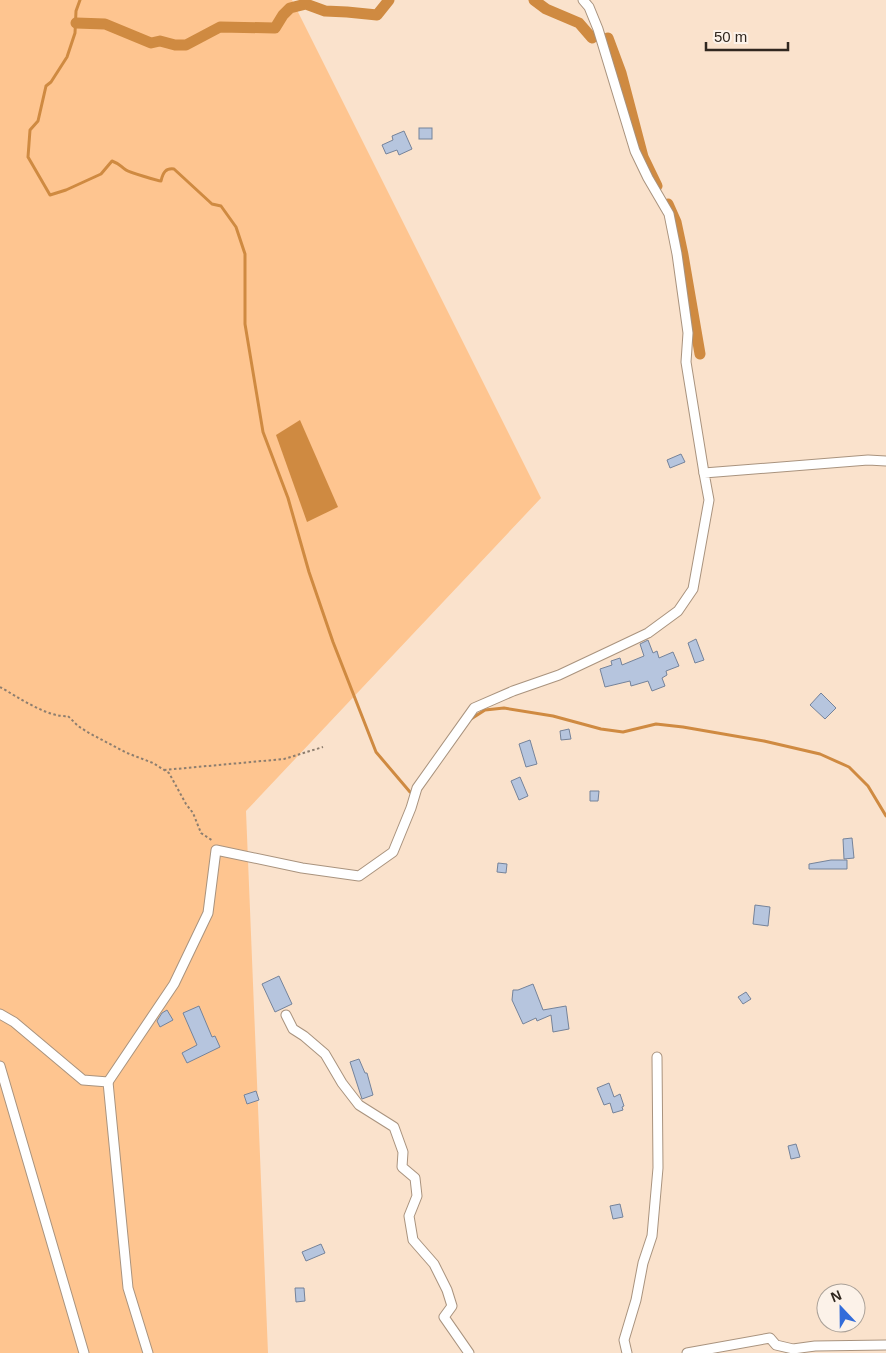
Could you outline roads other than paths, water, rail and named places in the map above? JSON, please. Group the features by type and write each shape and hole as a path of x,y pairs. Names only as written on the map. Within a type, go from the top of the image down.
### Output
{"street":[{"path":"148,1353 128,1288 108,1082 174,984 208,913 216,850 302,868 359,876 393,852 417,788 474,708 513,691 559,675 648,633 678,611 693,589 709,500 686,362 688,333 677,254 669,214 635,151 598,29 592,13 583,0"},
{"path":"704,473 868,460 886,461"},
{"path":"0,1014 14,1022 83,1080 108,1082"},
{"path":"286,1015 292,1029 304,1036 325,1054 342,1083 359,1104 394,1127 402,1152 402,1167 415,1178 417,1196 409,1216 413,1240 434,1264 447,1290 452,1306 444,1318 469,1353"},
{"path":"627,1353 624,1340 636,1300 643,1263 652,1236 654,1217 658,1168 657,1057"},
{"path":"0,1066 84,1353"},
{"path":"688,1353 770,1338 776,1345 793,1348 886,1345"}],"waterway":[{"path":"80,0 76,11 75,33 67,57 51,82 46,86 38,121 30,130 28,157 50,195 101,174 112,161 128,171 161,181 165,171 174,169 212,204 221,206 236,227 245,254 245,324 263,432 288,498 309,572 333,642 376,752 410,792"},
{"path":"76,23 105,24 151,43 160,41 175,45 186,45 220,27 275,28 290,8 306,4 325,11 377,15 389,0"},
{"path":"534,0 546,9 579,23 592,38"},
{"path":"608,38 621,73 643,157 657,186"},
{"path":"668,204 676,222 700,354"},
{"path":"471,719 485,710 504,708 553,716 601,729 623,732 656,724 683,727 764,741 820,754 849,767 868,786 886,816"}]}
